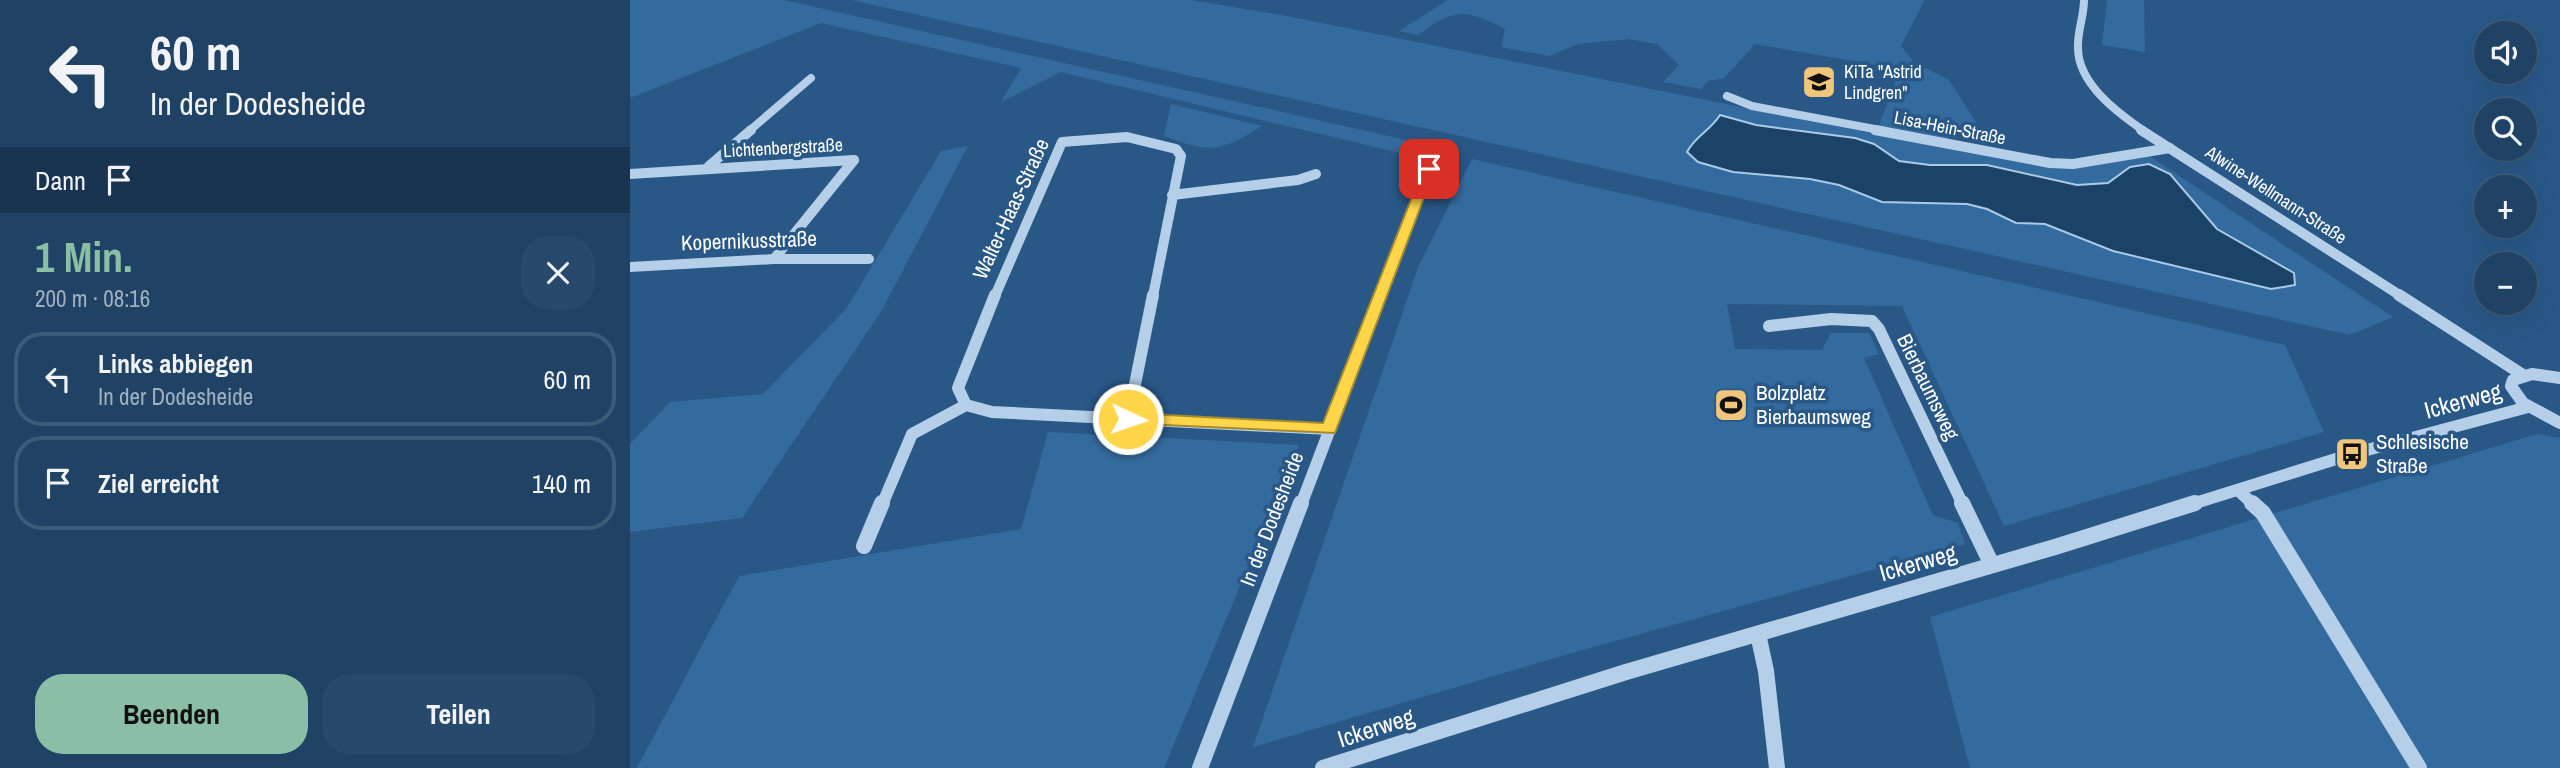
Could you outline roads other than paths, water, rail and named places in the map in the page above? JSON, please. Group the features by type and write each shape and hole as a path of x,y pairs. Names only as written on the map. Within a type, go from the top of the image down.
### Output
{"street":[{"name":"Alwine-Wellmann-Straße","path":"2084,0 2076,42 2080,60 2090,81 2110,104 2170,148 2523,375"},
{"path":"709,167 811,78"},
{"name":"Lisa-Hein-Straße","path":"1727,96 1752,106 2050,163 2073,164 2170,148"},
{"name":"Walter-Haas-Straße","path":"966,405 958,388 1013,250 1062,142 1127,136 1176,149 1181,156 1128,419"},
{"name":"Lichtenbergstraße","path":"630,174 853,160 774,259"},
{"name":"In der Dodesheide","path":"1200,768 1429,169"},
{"path":"1172,195 1298,180 1316,174"},
{"name":"Kopernikusstraße","path":"630,267 774,259 869,259"},
{"name":"Bierbaumsweg","path":"1769,326 1831,319 1872,321 1879,329 1992,565"},
{"path":"2560,378 2523,375 2513,380 2511,386 2528,407 2560,422"},
{"path":"863,546 912,434 966,405 992,412 1329,429"},
{"name":"Ickerweg","path":"1323,768 1626,672 1992,565 2384,445 2528,407"},
{"path":"2238,490 2263,513 2420,768"},
{"path":"1758,634 1766,671 1777,768"}],"place":[{"name":"KiTa \"Astrid Lindgren\"","path":"1819,82"},
{"name":"Bolzplatz Bierbaumsweg","path":"1731,405"},
{"name":"Schlesische Straße","path":"2352,454"}]}
